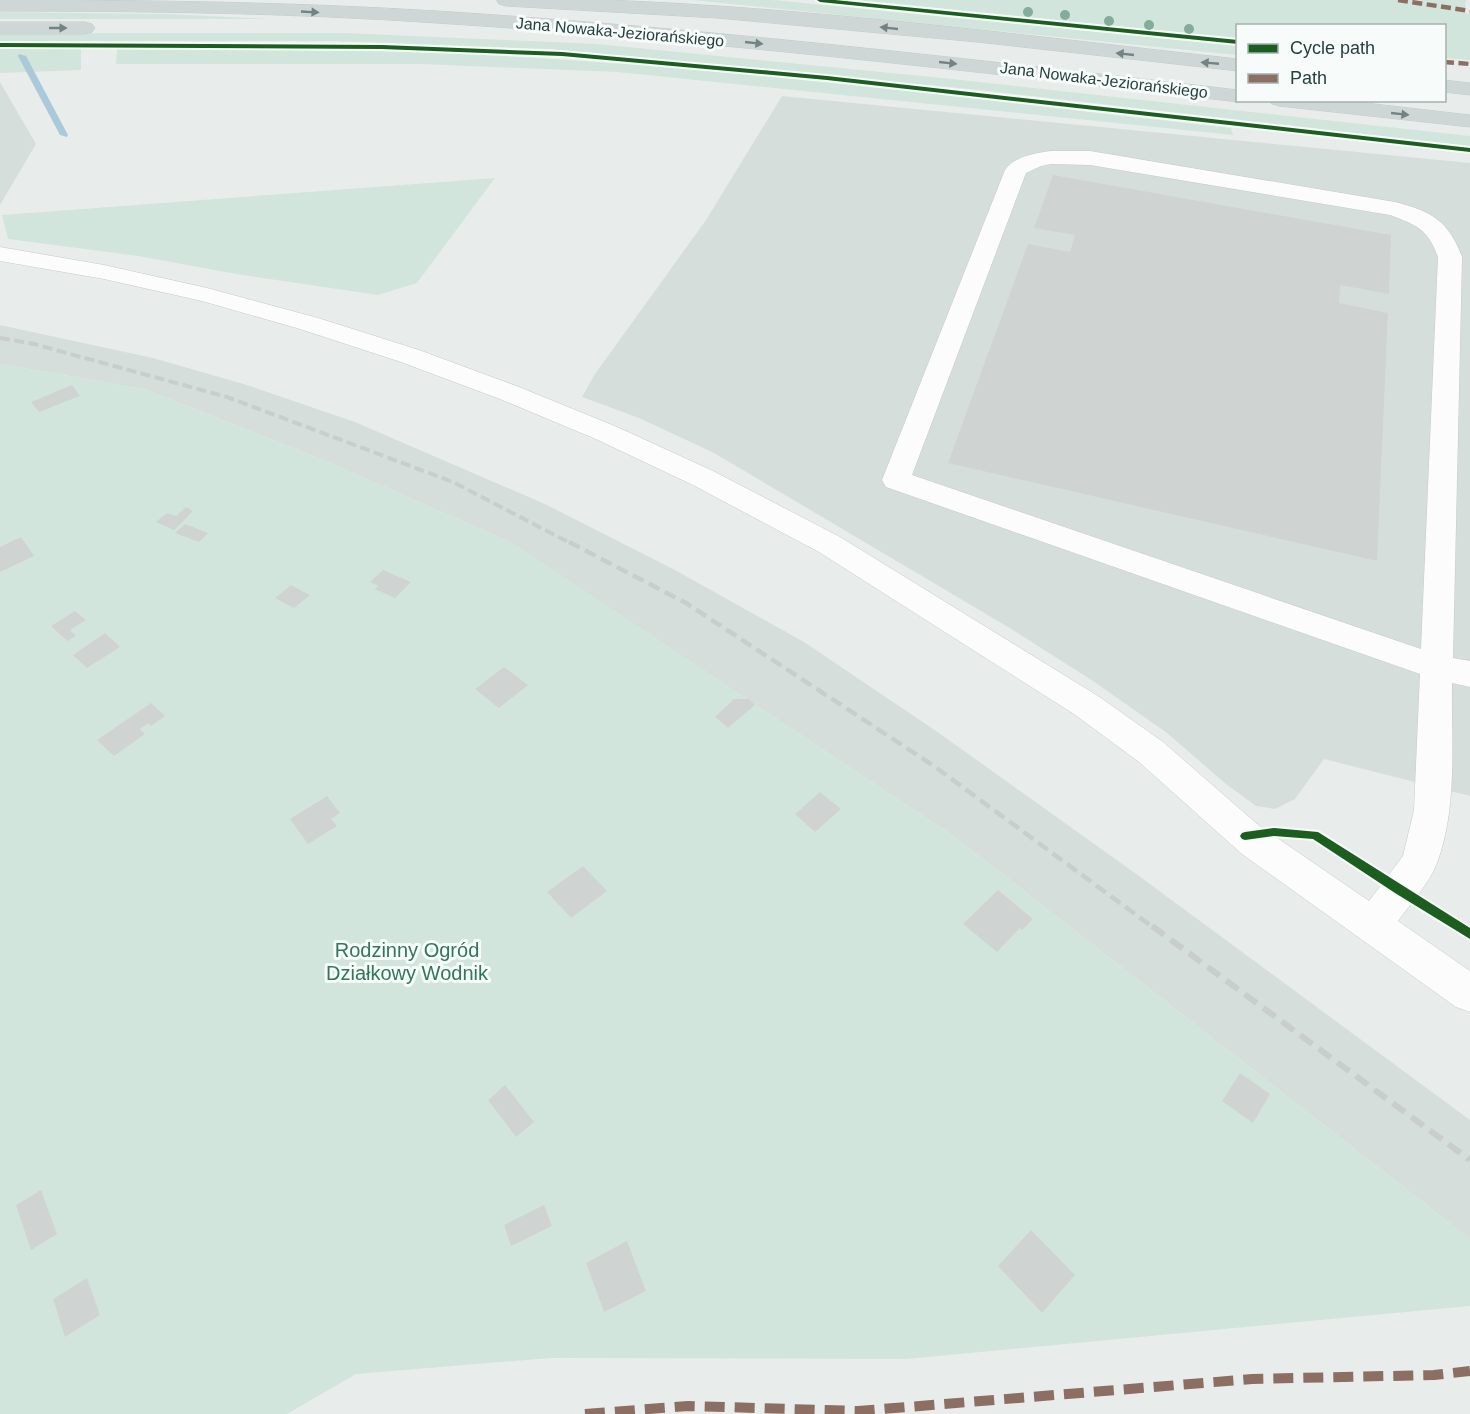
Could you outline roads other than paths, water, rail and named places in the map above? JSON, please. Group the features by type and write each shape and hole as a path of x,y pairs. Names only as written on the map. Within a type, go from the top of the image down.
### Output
{"main road":[{"name":"Jana Nowaka-Jeziorańskiego","path":"506,0 681,9 954,34 1236,65"},
{"path":"595,0 681,9"},
{"name":"Jana Nowaka-Jeziorańskiego","path":"0,4 245,9 434,17 633,32 981,66 1236,96"},
{"path":"0,28 633,32"},
{"path":"1446,86 1470,89"},
{"path":"1297,102 1470,121"}],"lane":[{"path":"1373,925 1419,862 1432,810 1438,667 1450,257 1443,235 1425,220 1395,209 1090,158 1042,159 1030,161 1016,170 896,480 1438,667 1470,674"},
{"path":"0,254 53,262 185,290 312,325 428,361 541,405 658,456 800,527 1017,659 1137,741 1179,774 1208,804 1245,836 1470,994"}],"waterway":[{"path":"22,56 64,135"}],"railway":[{"path":"0,338 34,344 227,397 453,482 572,544"},
{"path":"569,542 686,603 934,766 1154,928"},
{"path":"1152,926 1470,1160"}],"park label":[{"name":"Rodzinny Ogród Działkowy Wodnik","path":"407,962"}]}
